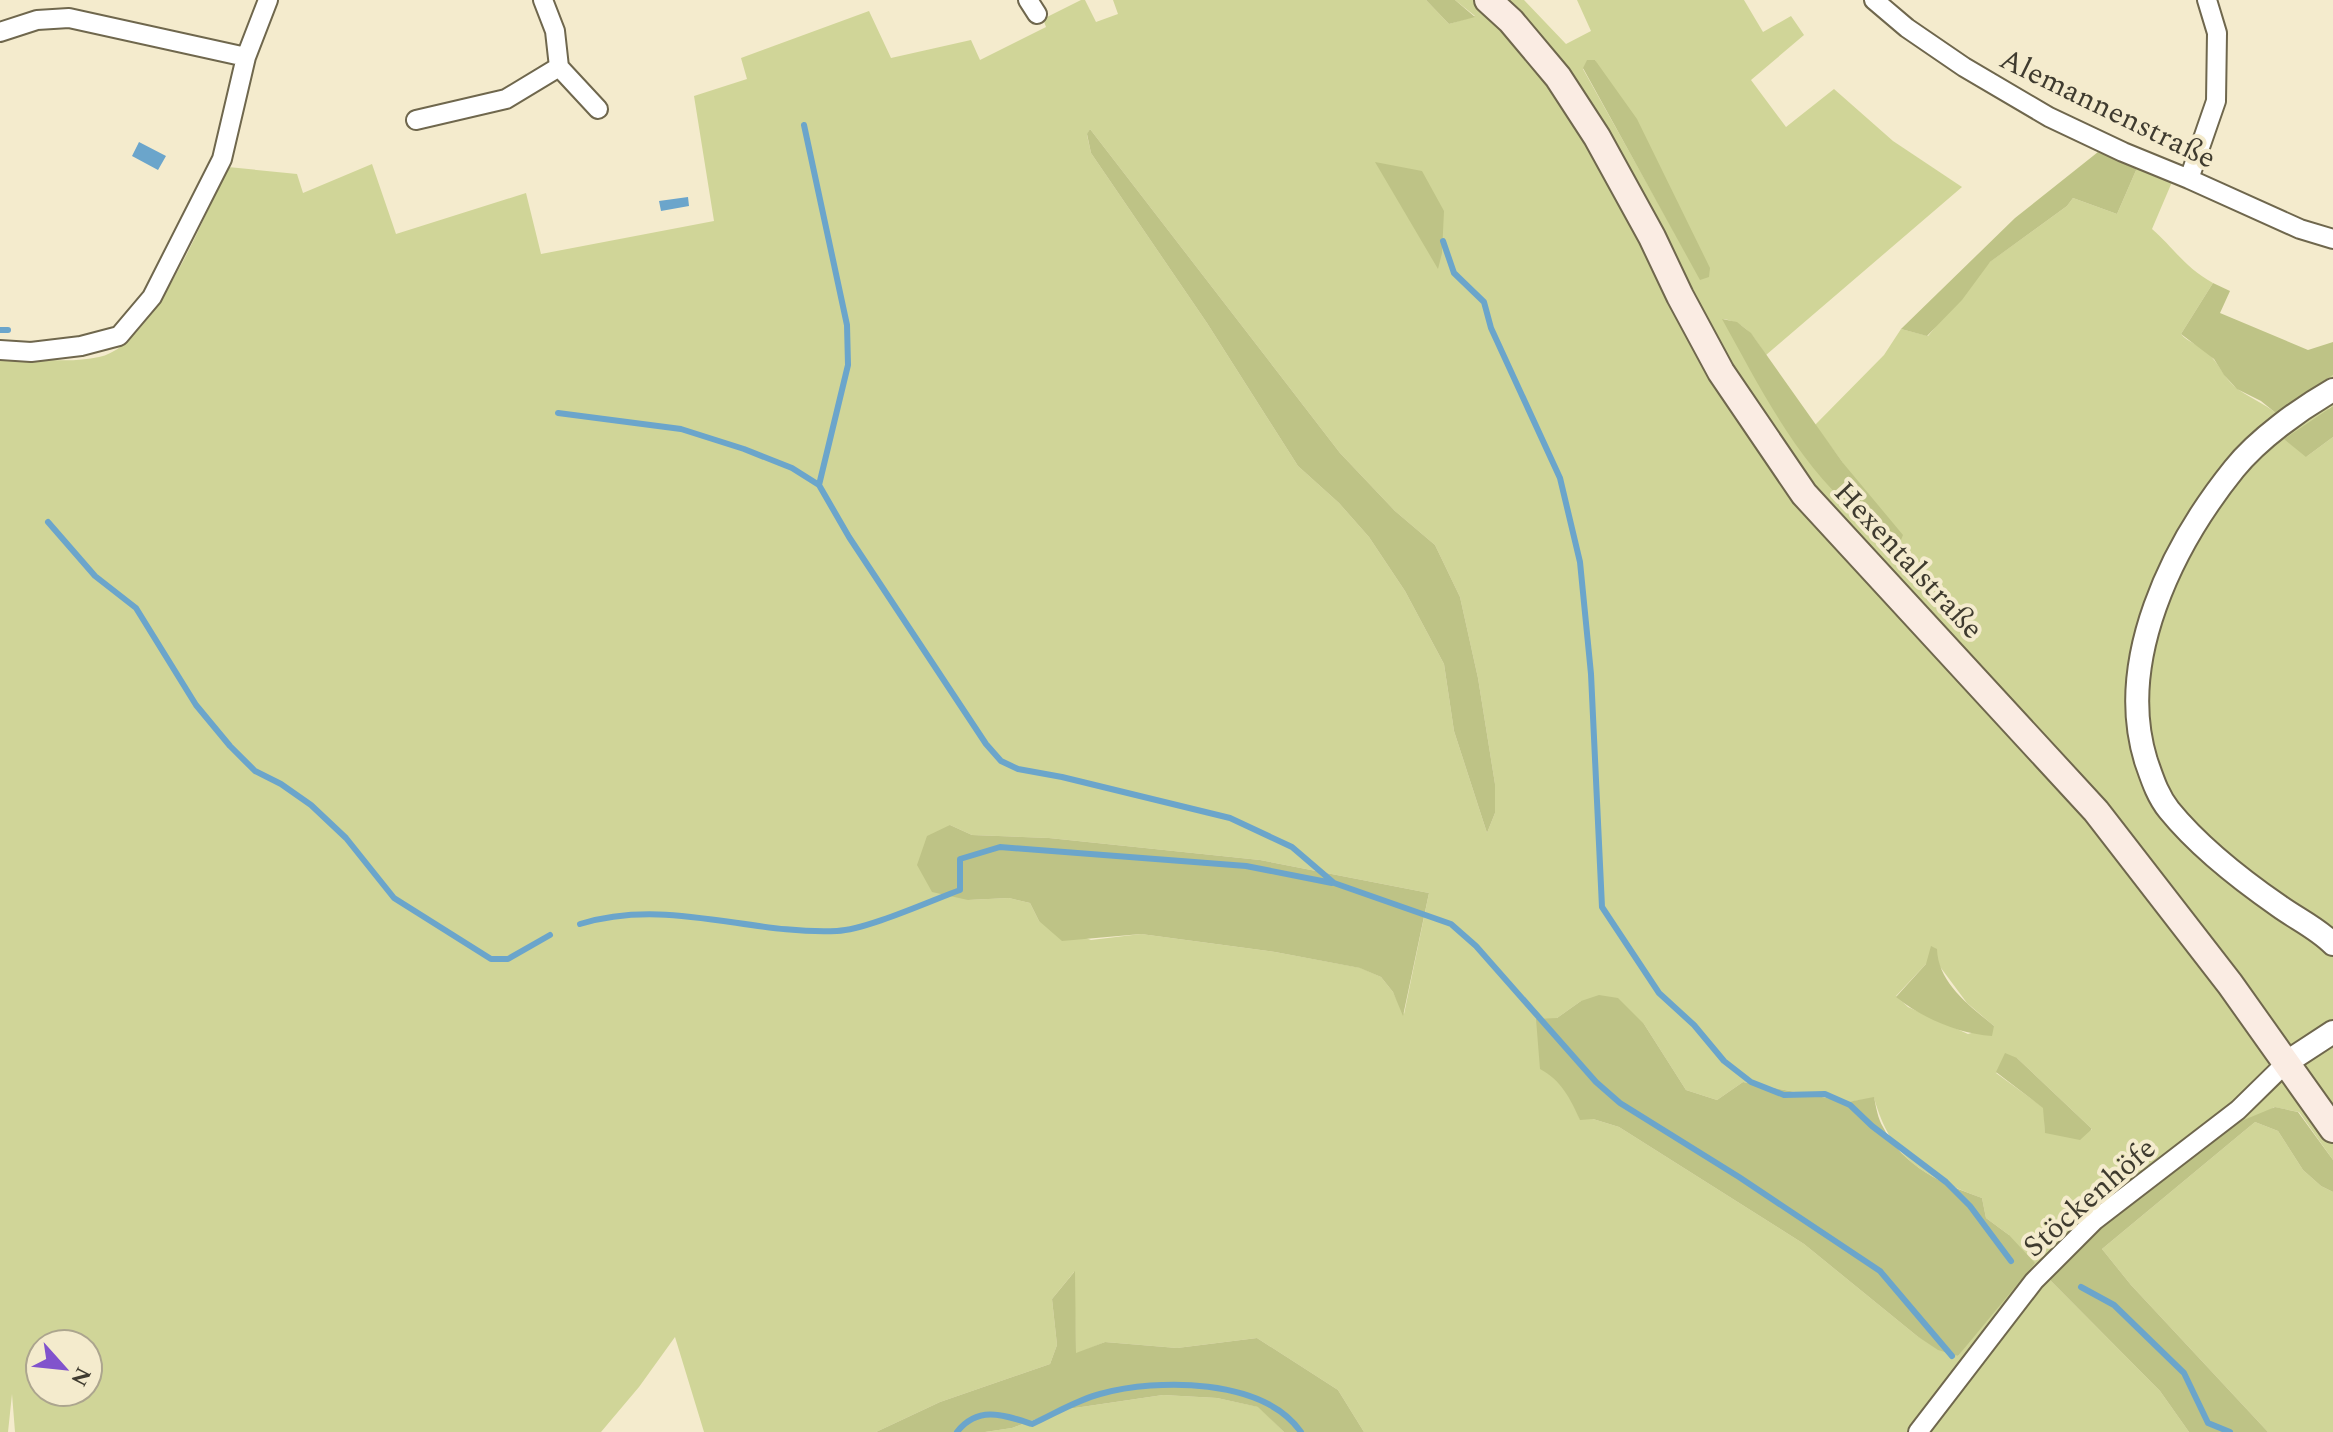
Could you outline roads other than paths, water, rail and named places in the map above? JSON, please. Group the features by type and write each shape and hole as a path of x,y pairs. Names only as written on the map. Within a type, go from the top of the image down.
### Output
{"main road":[{"name":"Hexentalstraße","path":"1488,0 1511,21 1558,77 1597,137 1721,372 1804,494 2096,811 2287,1062 2333,1129"}],"street":[{"path":"0,350 43,351 81,346 119,336 152,297 222,159 246,57 268,0"},
{"path":"543,0 555,31 559,67 598,109"},
{"name":"Alemannenstraße","path":"1874,0 1907,28 1964,67 2049,117 2300,229 2333,239"},
{"path":"2189,179 2216,101 2217,33 2207,0"},
{"path":"0,32 37,20 69,18 246,57"},
{"path":"416,120 506,99 559,67"},
{"path":"2333,390 2300,409 2236,467 2195,522 2178,551 2146,638 2137,681 2136,705 2142,746 2156,789 2168,809 2204,846 2244,880 2322,933 2333,944"},
{"path":"2287,1062 2333,1032"},
{"name":"Stöckenhöfe","path":"1918,1432 2051,1262 2095,1220 2238,1110 2287,1062"}],"water":[{"path":"139,142 166,156 158,170 132,156"},
{"path":"688,197 689,206 661,211 659,201"}],"waterway":[{"path":"804,125 847,325 848,365 819,485"},
{"path":"1443,241 1454,273 1484,302 1491,328 1560,478 1580,562 1591,674 1602,907 1659,993 1694,1025 1724,1061 1751,1082 1784,1095 1825,1094 1850,1105 1872,1126 1946,1182 1970,1206 2011,1261"},
{"path":"0,330 8,330"},
{"path":"558,413 681,429 792,468 819,485 849,537 986,744 1001,761 1018,769 1230,818 1292,847 1334,883 1451,924 1476,946 1596,1082 1620,1103 1739,1177 1880,1271 1952,1356"},
{"path":"48,522 95,576 136,608 196,705 230,746 255,771 311,805 346,838 394,898 491,959 508,959 550,935"},
{"path":"580,924 645,914 805,931 849,929 960,890 960,859 1000,847 1246,866 1332,883"},
{"path":"2081,1287 2114,1305 2184,1373 2208,1423 2230,1432"},
{"path":"957,1432 974,1418 983,1415 1002,1415 1032,1424 1100,1394 1179,1385 1236,1392 1262,1401 1284,1414 1301,1432"}]}
